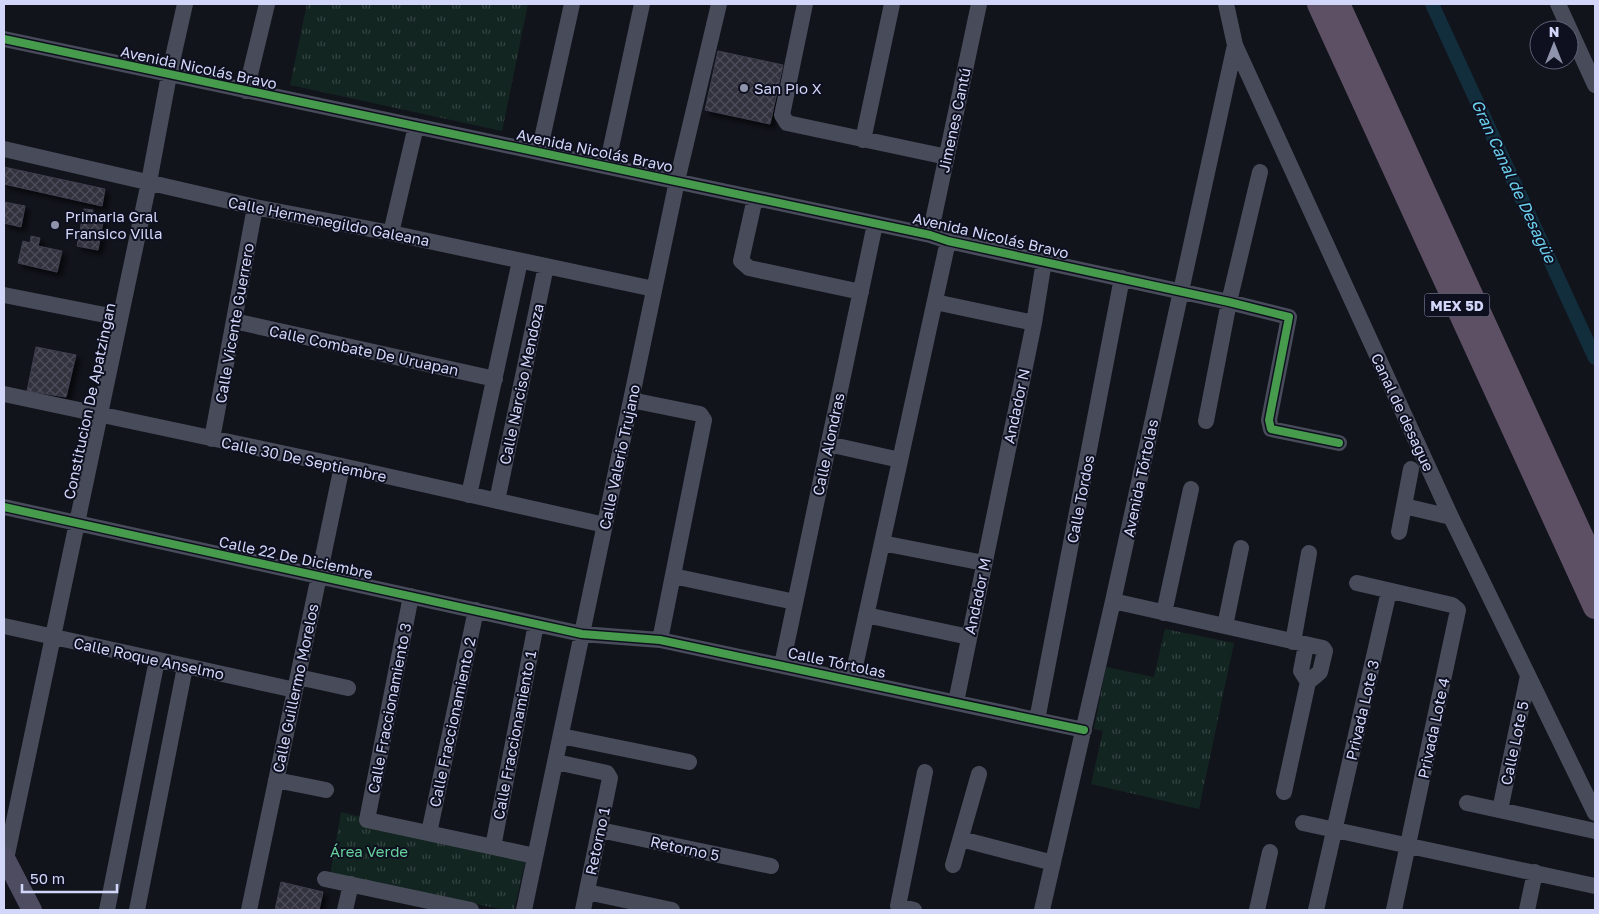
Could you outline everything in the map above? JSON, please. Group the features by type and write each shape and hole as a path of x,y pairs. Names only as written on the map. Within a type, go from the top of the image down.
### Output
{"highway":[{"name":"MEX 5D","path":"1319,4 1595,607"},
{"name":"MEX 5D","path":"1338,4 1595,566"}],"main road":[{"path":"5,857 32,910"}],"street":[{"name":"Constitucion De Apatzingan","path":"5,857 78,522 185,4"},
{"path":"246,90 267,4"},
{"path":"539,152 572,4"},
{"path":"607,166 642,4"},
{"name":"Calle Valerio Trujano","path":"524,910 677,181 719,4"},
{"path":"805,4 782,115 787,124 947,157"},
{"path":"863,140 892,4"},
{"name":"Jimenes Cantú","path":"930,235 979,4"},
{"name":"Canal de desague","path":"1226,4 1235,45 1451,517 1595,813"},
{"path":"1558,4 1595,85"},
{"name":"Avenida Nicolás Bravo","path":"4,39 930,235 948,241 1181,291 1289,317 1269,420 1272,429 1339,443"},
{"name":"Avenida Tórtolas","path":"1042,910 1113,601 1235,45"},
{"path":"391,233 416,126"},
{"name":"Calle Hermenegildo Galeana","path":"4,150 255,207 391,233 654,289"},
{"path":"1206,420 1229,302 1260,172"},
{"path":"755,198 741,261 749,268 861,292"},
{"name":"Calle Vicente Guerrero","path":"212,439 255,207"},
{"name":"Calle Alondras","path":"782,665 875,224"},
{"path":"828,444 900,460 948,241"},
{"name":"Calle Narciso Mendoza","path":"469,496 520,261"},
{"path":"935,302 1034,323 1044,261"},
{"name":"Calle Narciso Mendoza","path":"497,501 546,266"},
{"name":"Calle Tordos","path":"1037,720 1122,278"},
{"path":"4,296 120,318"},
{"name":"Calle Combate De Uruapan","path":"234,322 495,378"},
{"name":"Andador N","path":"999,490 1034,323"},
{"name":"Calle 30 De Septiembre","path":"4,394 342,466 605,525"},
{"path":"631,400 700,414 704,420 660,640"},
{"name":"Calle Tórtolas","path":"852,680 900,460"},
{"name":"Calle Guillermo Morelos","path":"249,910 342,466"},
{"path":"1399,532 1411,469"},
{"path":"1164,613 1191,489"},
{"name":"Andador M","path":"956,702 999,490"},
{"name":"Calle 22 De Diciembre","path":"4,506 582,634"},
{"path":"1404,506 1451,517"},
{"path":"882,543 984,563"},
{"path":"1225,626 1241,548"},
{"path":"1300,643 1309,553"},
{"path":"673,576 795,602"},
{"path":"1357,583 1389,590"},
{"name":"Privada Lote 4","path":"1389,590 1452,605 1458,610 1394,910"},
{"name":"Privada Lote 3","path":"1316,910 1389,590"},
{"name":"Calle Fraccionamiento 3","path":"410,596 367,820 429,833"},
{"path":"1113,601 1323,648 1325,651 1320,672 1308,682 1284,792"},
{"name":"Calle Fraccionamiento 2","path":"429,833 476,610"},
{"path":"866,615 969,637"},
{"name":"Calle Fraccionamiento 1","path":"493,847 536,624"},
{"name":"Calle Roque Anselmo","path":"4,626 185,666 296,683 348,688"},
{"name":"Calle Tórtolas","path":"582,634 660,640 1084,730"},
{"path":"107,910 157,660"},
{"path":"137,910 185,666"},
{"name":"Calle Lote 5","path":"1500,810 1528,676"},
{"path":"561,736 689,762"},
{"name":"Retorno 1","path":"556,762 607,772 610,778 583,910"},
{"path":"906,908 925,772"},
{"path":"952,865 979,774"},
{"path":"276,780 326,790"},
{"path":"1467,803 1595,830"},
{"path":"1303,823 1595,886"},
{"name":"Retorno 5","path":"600,830 771,866"},
{"path":"429,833 535,856"},
{"path":"961,839 1053,863"},
{"path":"1257,910 1270,852"},
{"path":"1527,910 1535,872"},
{"path":"325,879 351,884 415,904 471,910"},
{"path":"345,910 351,884"},
{"path":"587,892 672,910"}],"green space":[{"path":"307,4 528,4 502,131 290,85"},
{"path":"1165,629 1234,643 1199,809 1091,784 1103,731 1094,729 1106,667 1154,677"},
{"name":"Área Verde","path":"341,812 526,858 514,910 330,875"}],"building":[{"name":"San Pio X","path":"718,51 783,65 770,124 705,110"},
{"path":"4,167 105,189 102,206 4,184"},
{"path":"4,202 25,206 21,227 4,223"},
{"path":"84,209 93,210 92,218 103,221 98,250 77,246"},
{"path":"31,236 40,238 38,246 62,251 57,272 18,263 23,241 30,243"},
{"path":"36,347 76,355 66,397 27,391"},
{"path":"281,882 323,892 319,910 275,910"}],"waterway":[{"name":"Gran Canal de Desagüe","path":"1432,4 1595,358"}],"cycle path":[{"path":"4,39 930,235 948,241 1229,302 1289,317 1269,420 1271,429 1339,443"},
{"path":"4,507 582,634 660,640 1084,730"}],"place":[{"name":"San Pio X","path":"744,88"},
{"name":"Primaria Gral Fransico Villa","path":"55,225"}]}
